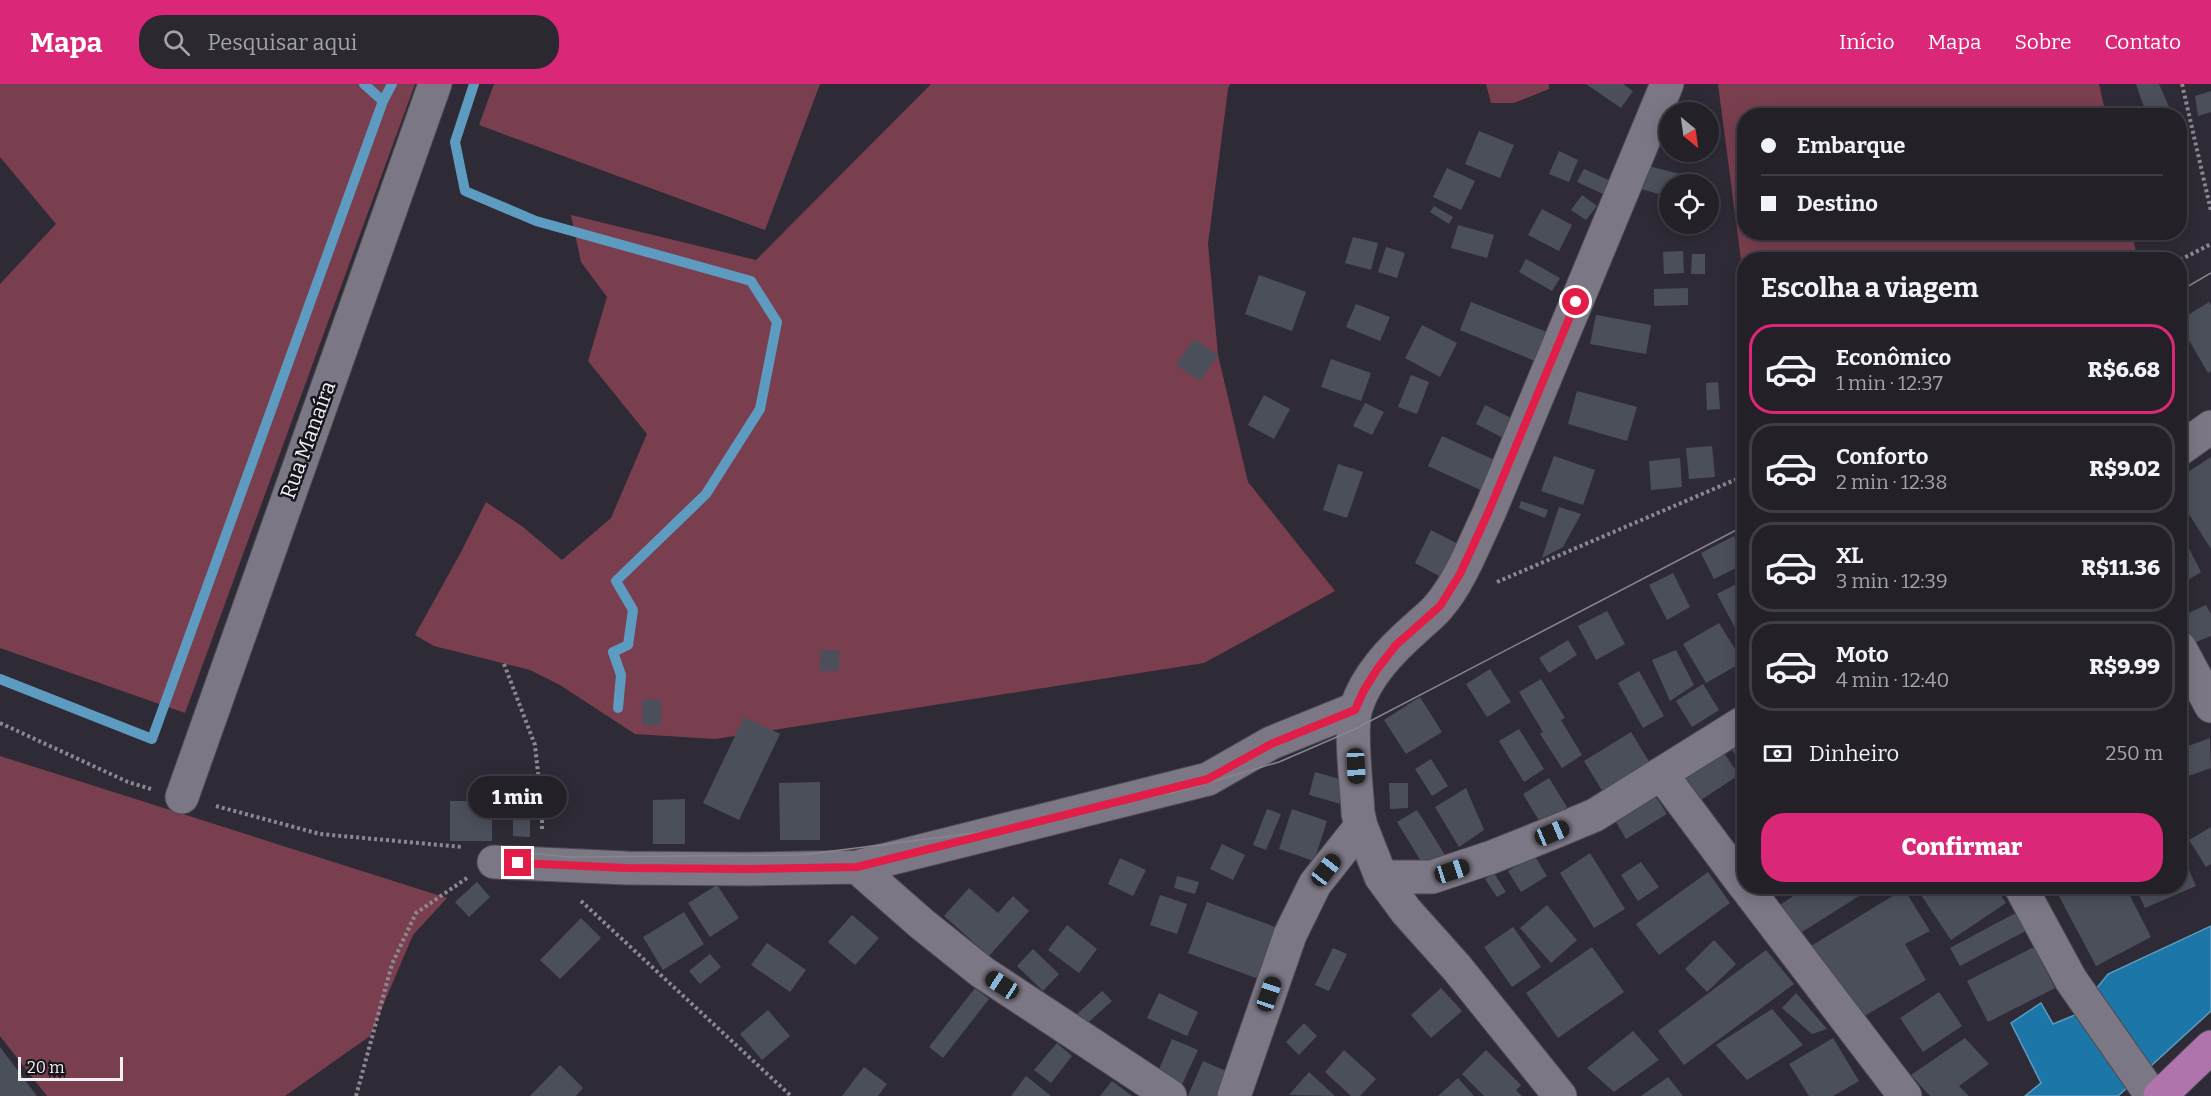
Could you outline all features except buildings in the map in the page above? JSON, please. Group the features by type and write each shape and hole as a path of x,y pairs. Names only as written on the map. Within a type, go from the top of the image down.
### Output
{"main road":[{"path":"2151,1092 2211,1047"}],"street":[{"name":"Rua Manaíra","path":"182,797 435,84"},
{"path":"1560,1096 1457,968 1406,911 1381,877 1358,813 1353,730 1355,710 1378,668 1396,645 1440,606 1460,574 1488,513 1667,84"},
{"path":"2187,444 2211,427"},
{"path":"2187,661 2211,706"},
{"path":"494,862 627,868 857,867 1208,779 1271,744 1355,710"},
{"path":"1381,877 1432,877 1492,857 1595,815 1737,727"},
{"path":"1662,775 1737,875"},
{"path":"1234,1096 1290,935 1315,884 1361,826"},
{"path":"857,867 922,924 982,972 1170,1096"},
{"path":"1751,894 1905,1096"},
{"path":"2024,894 2071,980 2151,1092"}],"path":[{"path":"2182,84 2211,211"},
{"path":"2187,256 2211,244"},
{"path":"1494,583 1737,479"},
{"path":"504,664 535,745 542,810 541,863 791,1096"},
{"path":"0,723 128,782 320,834 463,847"},
{"path":"356,1096 392,964 416,913 494,862"}],"shaded area":[{"path":"0,84 415,84 185,713 0,648 0,284 56,224 0,157"},
{"path":"494,84 820,84 765,230 479,125"},
{"path":"931,84 1230,84 1208,244 1218,355 1248,482 1335,591 1204,663 715,739 635,734 560,685 530,670 434,646 415,635 486,502 523,527 562,560 611,518 647,434 588,361 607,297 581,262 571,215 756,260"},
{"path":"1486,84 1549,84 1549,89 1514,103 1491,103"},
{"path":"1718,84 2099,84 2104,108 1737,108 1737,229"},
{"path":"1738,240 2133,240 2136,252 1740,252"},
{"path":"0,756 447,898 413,935 370,1036 285,1096 47,1096 0,1036"}],"water":[{"path":"2211,926 2211,1011 2118,1096 2025,1096 2041,1083 2011,1023 2041,1003 2053,1024 2075,1015 2108,974"}],"waterway":[{"path":"364,84 383,101"},
{"path":"0,679 152,739 383,101 392,84"},
{"path":"474,84 455,142 465,191 536,221 751,281 777,322 760,409 706,494 616,581 633,610 628,645 613,652 621,675 618,708"}],"tram line":[{"path":"2187,287 2211,273"},
{"path":"511,851 568,857 801,855 983,832 1184,790 1279,762 1353,730 1737,530"}],"route":[{"path":"518,863 627,868 857,867 1208,779 1271,744 1355,710 1378,668 1396,645 1440,606 1460,574 1488,513 1576,302"}]}
